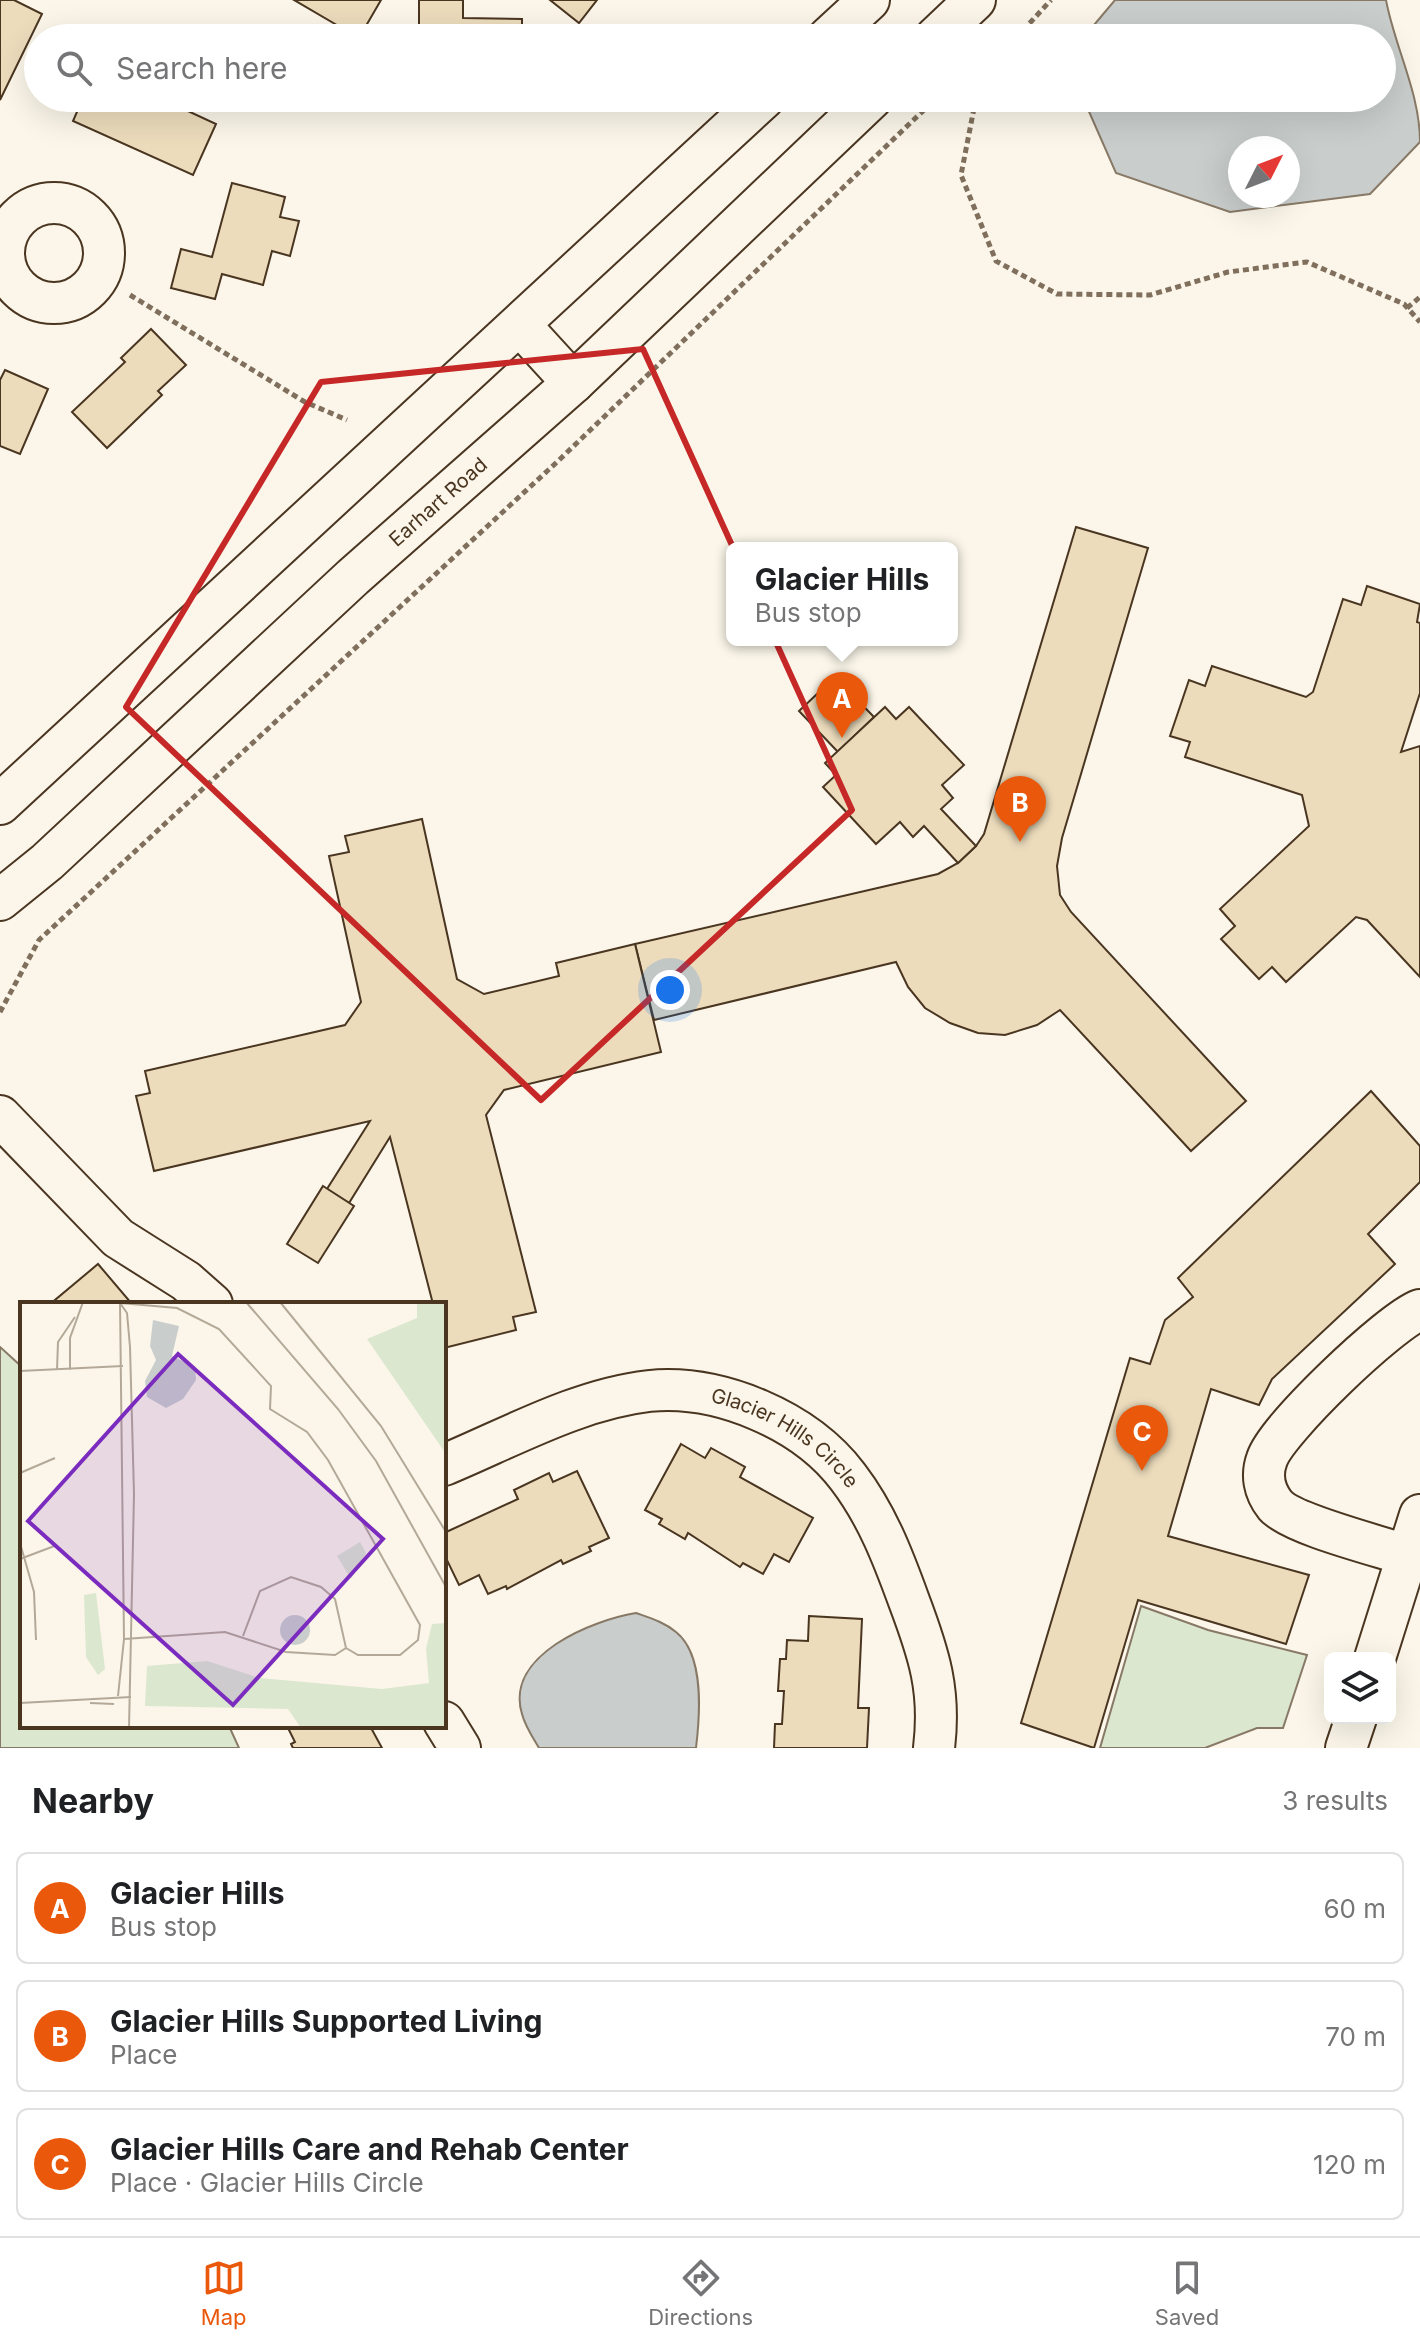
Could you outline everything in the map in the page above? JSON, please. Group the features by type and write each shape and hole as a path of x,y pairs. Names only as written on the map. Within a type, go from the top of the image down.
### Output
{"street":[{"path":"843,24 869,0"},
{"path":"950,24 975,0"},
{"path":"0,804 749,112"},
{"name":"Earhart Road","path":"0,900 47,862 353,577 573,383 857,112"},
{"path":"520,325 573,383"},
{"path":"0,1116 118,1238 186,1281 210,1302"},
{"path":"1406,1555 1285,1515 1267,1492 1263,1477 1274,1443 1293,1422 1390,1330 1420,1310"},
{"name":"Glacier Hills Circle","path":"446,1464 595,1402 650,1391 705,1394 753,1407 807,1439 846,1475 886,1536 929,1655 939,1712 934,1748"},
{"path":"1377,1652 1420,1515"},
{"path":"1346,1748 1354,1724"},
{"path":"446,1725 460,1748"}],"path":[{"path":"1029,24 1051,0"},
{"path":"0,1012 39,940 557,462 922,112"},
{"path":"972,112 961,175 996,261 1057,294 1150,295 1228,272 1307,262 1407,308 1420,322"},
{"path":"130,295 305,402 347,420"},
{"path":"1407,308 1420,297"}],"highlighted area":[{"path":"643,349 852,810 541,1100 126,707 321,382"}],"green space":[{"path":"0,1347 20,1365 20,1728 230,1728 239,1748 0,1748"},
{"path":"1141,1606 1208,1630 1307,1655 1283,1728 1257,1728 1205,1748 1100,1748"}],"shaded area":[{"path":"1115,0 1386,0 1392,24 1095,24"},
{"path":"1396,37 1412,88 1420,142 1370,194 1300,203 1300,136 1228,136 1228,208 1261,208 1230,212 1116,173 1089,112 1396,112"},
{"path":"636,1613 676,1632 692,1655 698,1686 696,1748 539,1748 522,1714 520,1693 526,1674 539,1658 576,1632"}],"building":[{"path":"0,0 14,0 42,14 37,24 24,24 24,51 0,100"},
{"path":"294,0 381,0 367,24 335,24"},
{"path":"419,0 463,0 463,18 522,19 522,24 419,24"},
{"path":"550,0 597,0 579,23"},
{"path":"77,112 190,112 216,124 193,175 73,121"},
{"path":"232,183 285,197 280,217 299,221 290,256 272,251 263,285 222,274 215,299 171,288 181,249 212,257"},
{"path":"151,329 186,365 158,391 162,395 107,448 72,412 125,362 121,358"},
{"path":"5,370 48,389 20,454 0,446 0,380"},
{"path":"1076,527 1148,548 1062,838 1057,866 1060,895 1071,912 1246,1101 1191,1151 1060,1010 1037,1025 1005,1035 978,1033 950,1023 925,1008 908,987 896,962 654,1020 635,944 938,874 958,863 976,846 984,834"},
{"path":"1367,586 1420,604 1417,622 1420,623 1420,693 1401,752 1420,746 1420,977 1367,920 1356,917 1286,982 1272,967 1259,979 1221,939 1235,926 1220,909 1309,826 1302,795 1185,757 1190,742 1170,736 1189,680 1205,686 1212,666 1306,697 1313,692 1343,599 1361,605"},
{"path":"835,677 874,717 838,752 799,711"},
{"path":"885,707 896,719 909,707 964,765 942,785 953,798 941,809 976,846 958,863 924,826 913,837 900,822 876,844 823,787 836,775 825,763"},
{"path":"422,819 457,979 484,994 559,976 556,963 635,944 661,1052 504,1090 486,1115 536,1312 513,1317 516,1330 446,1348 446,1302 432,1302 390,1137 349,1203 327,1189 370,1121 154,1171 136,1096 150,1093 145,1071 345,1025 361,1002 329,856 349,852 345,836"},
{"path":"1371,1091 1420,1146 1420,1182 1368,1234 1395,1264 1272,1379 1259,1405 1211,1389 1168,1536 1309,1575 1286,1644 1138,1600 1094,1748 1021,1723 1130,1358 1150,1364 1165,1320 1193,1297 1178,1278"},
{"path":"323,1186 354,1206 318,1263 287,1244"},
{"path":"98,1264 130,1302 56,1302 55,1300"},
{"path":"681,1444 705,1458 711,1448 745,1467 740,1477 813,1518 789,1562 774,1554 763,1574 743,1563 740,1567 688,1533 685,1539 659,1524 662,1519 645,1510"},
{"path":"577,1471 609,1538 589,1547 591,1551 563,1564 561,1560 507,1589 506,1586 488,1594 479,1575 459,1585 446,1558 446,1532 518,1499 514,1490 549,1473 553,1482"},
{"path":"809,1616 862,1619 858,1708 869,1708 867,1748 774,1748 775,1724 782,1724 784,1691 778,1691 780,1659 786,1659 787,1640 808,1641"},
{"path":"288,1728 371,1728 382,1748 293,1748 291,1744 295,1742"}],"place":[{"name":"Glacier Hills","path":"842,738"},
{"name":"Glacier Hills Supported Living","path":"1020,842"},
{"name":"Glacier Hills Care and Rehab Center","path":"1142,1471"}]}
